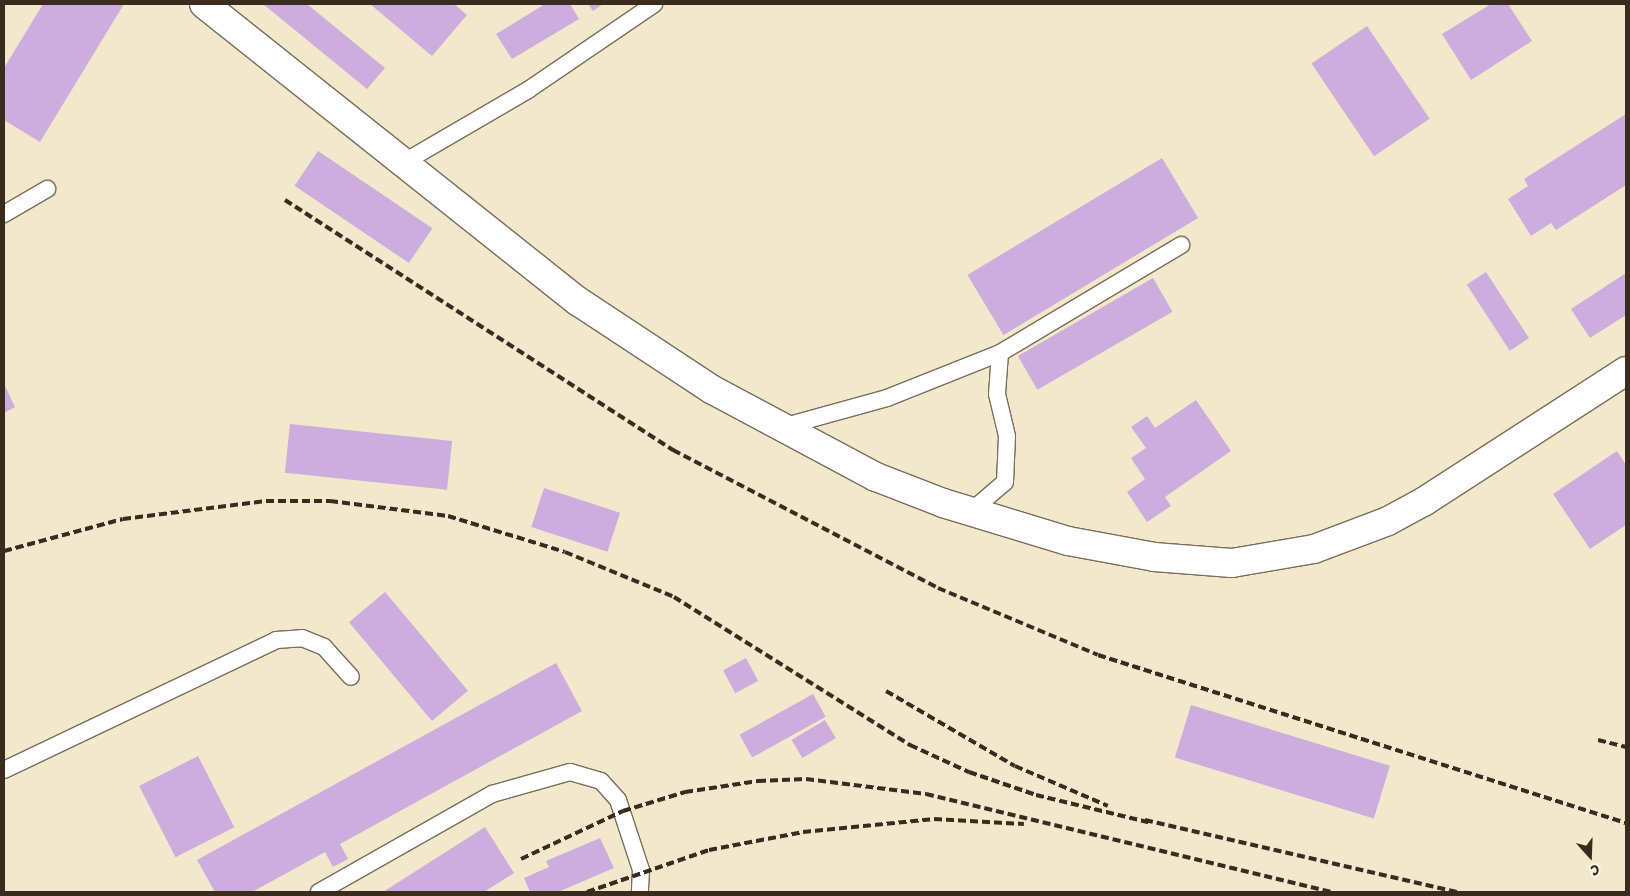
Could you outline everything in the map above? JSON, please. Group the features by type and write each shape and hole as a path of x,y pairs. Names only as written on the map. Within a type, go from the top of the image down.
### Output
{"street":[{"path":"204,4 401,164 580,302 780,428 876,477 970,512 1068,540 1154,557 1232,563 1281,558 1388,521 1626,371"}],"lane":[{"path":"401,164 528,90 654,4"},
{"path":"4,214 47,189"},
{"path":"780,428 887,398 1000,353 1181,245"},
{"path":"970,512 1006,482 1007,436 997,394 1000,353"},
{"path":"4,770 276,640 302,638 324,647 350,677"},
{"path":"319,892 492,794 570,772 601,781 618,800 641,870 640,892"}],"building":[{"path":"43,4 124,4 40,142 4,120 4,68"},
{"path":"263,4 307,4 385,68 367,89"},
{"path":"370,4 454,4 467,15 432,56"},
{"path":"545,4 570,4 579,19 512,59 496,34"},
{"path":"588,4 603,4 593,11"},
{"path":"1491,4 1508,4 1532,41 1471,80 1442,34"},
{"path":"1367,26 1430,119 1374,156 1311,63"},
{"path":"1626,114 1626,185 1556,230 1551,223 1531,236 1508,199 1528,186 1524,179"},
{"path":"318,151 432,228 409,263 295,186"},
{"path":"1162,158 1198,218 1003,335 967,275"},
{"path":"1486,272 1529,338 1510,351 1467,285"},
{"path":"1626,273 1626,315 1590,338 1571,309"},
{"path":"1153,278 1172,312 1037,390 1018,356"},
{"path":"4,384 15,407 4,413"},
{"path":"1196,400 1231,451 1165,497 1171,506 1147,522 1127,492 1145,479 1131,458 1146,448 1131,427 1147,416 1155,428"},
{"path":"290,424 452,441 447,490 285,473"},
{"path":"1617,451 1626,465 1626,525 1590,549 1553,494"},
{"path":"544,488 620,513 607,552 531,527"},
{"path":"385,592 468,691 432,721 349,622"},
{"path":"746,658 758,681 735,693 723,670"},
{"path":"556,663 582,711 340,844 348,859 333,867 325,852 252,892 215,892 197,860"},
{"path":"813,694 826,717 752,757 740,735"},
{"path":"1191,705 1390,766 1374,818 1175,758"},
{"path":"825,720 836,738 802,758 792,740"},
{"path":"198,756 234,827 176,857 139,786"},
{"path":"485,827 514,873 484,892 383,892"},
{"path":"600,838 614,868 558,892 530,892 524,878 549,867 546,861"}],"railway":[{"path":"285,200 673,450 938,588 1098,655 1626,823"},
{"path":"4,551 123,519 266,501 330,501 448,516 565,552 674,597 910,745 969,772 1036,795 1152,823"},
{"path":"886,691 1015,766 1108,806"},
{"path":"1598,740 1626,747"},
{"path":"521,859 623,811 685,792 758,781 806,779 926,794 1332,892"},
{"path":"587,892 709,850 803,832 934,819 1024,824"},
{"path":"1145,820 1457,892"}]}
